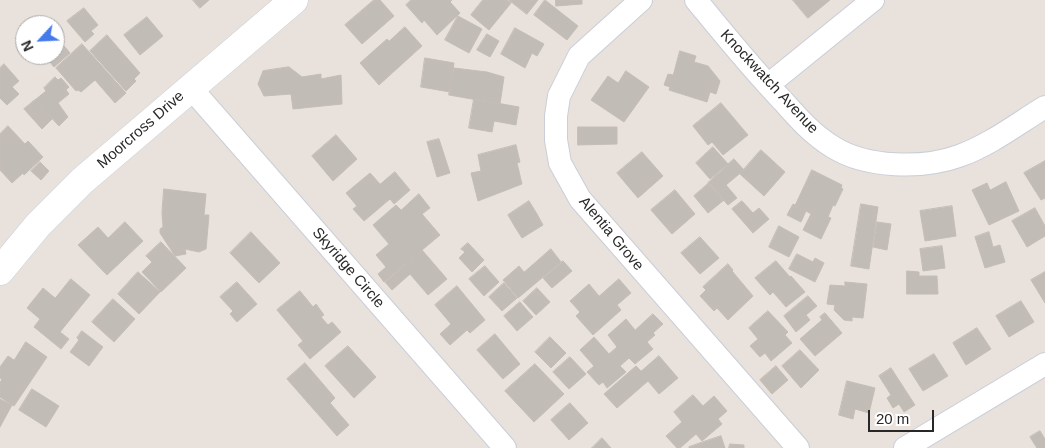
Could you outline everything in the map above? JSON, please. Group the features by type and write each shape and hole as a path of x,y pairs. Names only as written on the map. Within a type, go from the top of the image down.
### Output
{"street":[{"name":"Moorcross Drive","path":"0,270 38,225 82,181 294,0"},
{"name":"Alentia Grove","path":"641,0 578,56 568,75 559,96 556,116 556,140 560,163 580,199 604,228 798,448"},
{"name":"Knockwatch Avenue","path":"696,0 808,129 834,148 860,158 892,165 938,162 960,156 983,145 1045,107"},
{"path":"768,85 873,0"},
{"name":"Skyridge Circle","path":"190,87 505,448"},
{"path":"905,448 1045,364"}],"building":[{"path":"193,0 209,0 200,8"},
{"path":"374,0 380,0 394,16 362,44 345,25"},
{"path":"411,0 452,0 450,2 460,13 437,35 424,20 422,23 406,5"},
{"path":"483,0 507,0 511,3 489,30 471,15"},
{"path":"509,0 538,0 527,14"},
{"path":"545,0 578,26 567,40 534,15"},
{"path":"556,0 582,0 582,4 556,6"},
{"path":"793,0 830,0 808,18"},
{"path":"84,8 98,25 91,31 94,34 85,42 67,21"},
{"path":"458,16 482,29 469,53 445,40"},
{"path":"147,17 163,36 140,55 124,35"},
{"path":"405,27 422,46 379,85 360,63 387,39 389,41"},
{"path":"515,28 544,44 537,56 532,53 525,68 501,54"},
{"path":"487,34 499,41 490,57 477,50"},
{"path":"107,35 140,73 134,79 136,81 126,91 90,51"},
{"path":"82,44 126,93 115,103 95,80 81,92 76,91 56,68 59,65 65,65 65,60"},
{"path":"65,47 70,53 65,57"},
{"path":"680,51 696,56 694,62 708,66 720,81 716,94 710,92 707,102 669,90 670,87 664,85 668,74 673,75"},
{"path":"425,58 454,63 450,92 421,87"},
{"path":"4,64 19,81 12,87 19,94 7,105 0,98 0,68"},
{"path":"289,67 302,77 321,74 321,79 341,75 342,104 293,109 291,94 264,96 258,84 263,71"},
{"path":"454,68 487,72 504,77 500,104 449,95"},
{"path":"626,71 649,87 624,122 591,100 608,76 618,83"},
{"path":"55,77 58,80 61,78 69,87 66,90 69,94 58,103 68,117 59,126 35,100 46,91 44,88"},
{"path":"474,99 519,107 516,125 494,121 492,132 469,128"},
{"path":"35,100 52,119 42,129 24,109"},
{"path":"721,103 748,135 723,155 712,142 708,145 693,126"},
{"path":"8,126 25,144 28,141 43,157 24,175 23,173 12,183 0,170 0,134"},
{"path":"578,127 617,127 617,144 578,145"},
{"path":"336,135 357,159 333,181 312,156"},
{"path":"439,139 450,173 437,177 427,142"},
{"path":"516,145 520,162 517,163 522,184 478,201 471,173 481,171 478,155"},
{"path":"713,147 728,164 710,179 696,163"},
{"path":"761,150 785,172 764,196 740,174"},
{"path":"642,152 663,176 638,198 617,173"},
{"path":"734,159 744,170 726,185 737,198 728,205 708,183"},
{"path":"1045,161 1045,198 1041,200 1024,173"},
{"path":"40,162 49,171 41,180 31,171"},
{"path":"812,170 842,185 841,188 843,189 835,206 833,205 828,217 831,218 821,239 803,230 811,214 806,211 801,222 787,215 793,204 795,205"},
{"path":"395,172 410,190 394,204 390,199 364,221 353,209 357,206 346,193 370,173 380,184"},
{"path":"1006,182 1019,211 989,225 972,190 987,183 990,190"},
{"path":"709,183 724,200 708,213 694,196"},
{"path":"164,189 206,194 204,215 209,215 206,249 199,252 185,249 186,254 175,256 160,233 160,229 163,227"},
{"path":"675,190 695,214 672,234 651,210"},
{"path":"419,194 430,208 422,214 440,235 384,282 378,274 386,267 376,255 389,244 373,225 396,205 401,210"},
{"path":"529,201 537,214 515,227 508,215"},
{"path":"742,201 753,213 759,208 769,219 753,233 732,209"},
{"path":"861,204 878,207 869,269 851,266"},
{"path":"952,206 956,236 925,241 920,211"},
{"path":"1035,208 1045,226 1045,236 1027,247 1012,221"},
{"path":"537,214 543,225 522,238 515,227"},
{"path":"125,222 143,241 107,275 78,245 98,227 108,238"},
{"path":"877,222 891,224 887,250 873,247"},
{"path":"779,226 799,237 789,257 769,247"},
{"path":"251,232 280,263 259,283 230,253"},
{"path":"989,232 993,247 1000,245 1005,262 985,268 975,237"},
{"path":"700,237 719,258 700,274 681,253"},
{"path":"161,242 186,268 161,292 142,272 152,262 146,256"},
{"path":"468,243 484,260 472,272 459,258 465,252 461,249"},
{"path":"942,246 945,268 923,271 920,249"},
{"path":"551,249 561,262 518,298 503,280 519,266 524,272"},
{"path":"422,250 447,279 428,295 410,274 392,290 385,282"},
{"path":"797,254 813,262 815,258 824,263 815,282 789,269"},
{"path":"563,261 572,271 552,288 543,278"},
{"path":"776,261 805,292 786,307 773,292 770,295 755,278"},
{"path":"728,264 753,296 728,320 717,308 714,311 700,296 706,290 703,287"},
{"path":"485,266 499,282 484,296 469,279"},
{"path":"907,271 919,272 919,276 937,276 938,294 907,294"},
{"path":"138,272 160,292 139,314 118,294"},
{"path":"1045,272 1045,303 1031,280"},
{"path":"71,279 90,295 60,332 69,339 61,349 34,327 40,319 27,308 43,288 55,298"},
{"path":"619,279 631,293 617,305 621,310 593,335 576,316 580,312 570,301 589,284 599,296"},
{"path":"237,282 257,304 237,322 230,314 233,311 220,297"},
{"path":"845,282 867,284 863,318 852,317 852,321 844,320 834,310 835,305 827,304 830,285 845,286"},
{"path":"504,283 517,298 502,311 489,297"},
{"path":"457,286 485,320 470,333 467,330 450,345 440,334 451,324 435,305"},
{"path":"537,288 550,302 536,315 523,301"},
{"path":"300,291 313,307 316,304 324,315 321,317 328,325 332,322 341,332 310,359 298,345 303,341 277,310"},
{"path":"808,296 817,306 806,315 810,320 796,332 784,316"},
{"path":"113,299 135,319 114,342 92,322"},
{"path":"1021,301 1034,322 1009,337 996,316"},
{"path":"520,302 533,317 517,331 504,316"},
{"path":"768,311 788,332 785,335 792,343 771,361 765,353 760,357 750,346 758,339 749,328"},
{"path":"825,313 842,333 815,356 800,339 822,320 820,317"},
{"path":"653,314 663,324 647,342 653,349 635,364 629,358 620,366 626,372 607,388 603,382 599,385 587,372 594,366 580,350 594,337 609,354 617,347 608,335 626,319 635,330"},
{"path":"977,328 991,349 966,365 953,343"},
{"path":"82,331 103,347 89,366 70,352 79,340 77,338"},
{"path":"495,334 520,364 503,379 477,350"},
{"path":"550,337 566,353 551,368 535,352"},
{"path":"26,342 47,357 14,406 0,397 0,383 2,379 0,378 0,367 8,356 14,360"},
{"path":"348,346 376,377 354,398 325,366"},
{"path":"800,350 819,370 801,388 782,366"},
{"path":"934,354 948,376 923,391 909,369"},
{"path":"659,356 678,378 659,394 648,381 617,408 604,394 636,366 641,371"},
{"path":"570,357 586,374 569,389 553,372"},
{"path":"305,363 335,398 330,403 349,425 337,436 287,379"},
{"path":"535,364 564,394 534,422 505,391"},
{"path":"776,366 788,380 772,394 760,380"},
{"path":"891,368 915,405 904,412 899,404 893,408 887,398 891,395 879,376"},
{"path":"847,381 875,388 869,413 855,409 853,419 839,415"},
{"path":"32,389 59,406 46,427 19,410"},
{"path":"693,395 703,406 714,396 727,411 718,419 722,424 702,441 696,434 680,448 677,448 666,436 682,422 674,412"},
{"path":"0,399 12,405 0,427"},
{"path":"570,403 579,413 560,430 551,420"},
{"path":"579,413 588,423 569,440 560,430"},
{"path":"1040,431 1045,439 1045,448 1037,448 1030,437"},
{"path":"721,436 725,448 689,448 689,447"},
{"path":"602,438 611,448 592,448"},
{"path":"730,444 744,445 744,448 729,448"}]}
